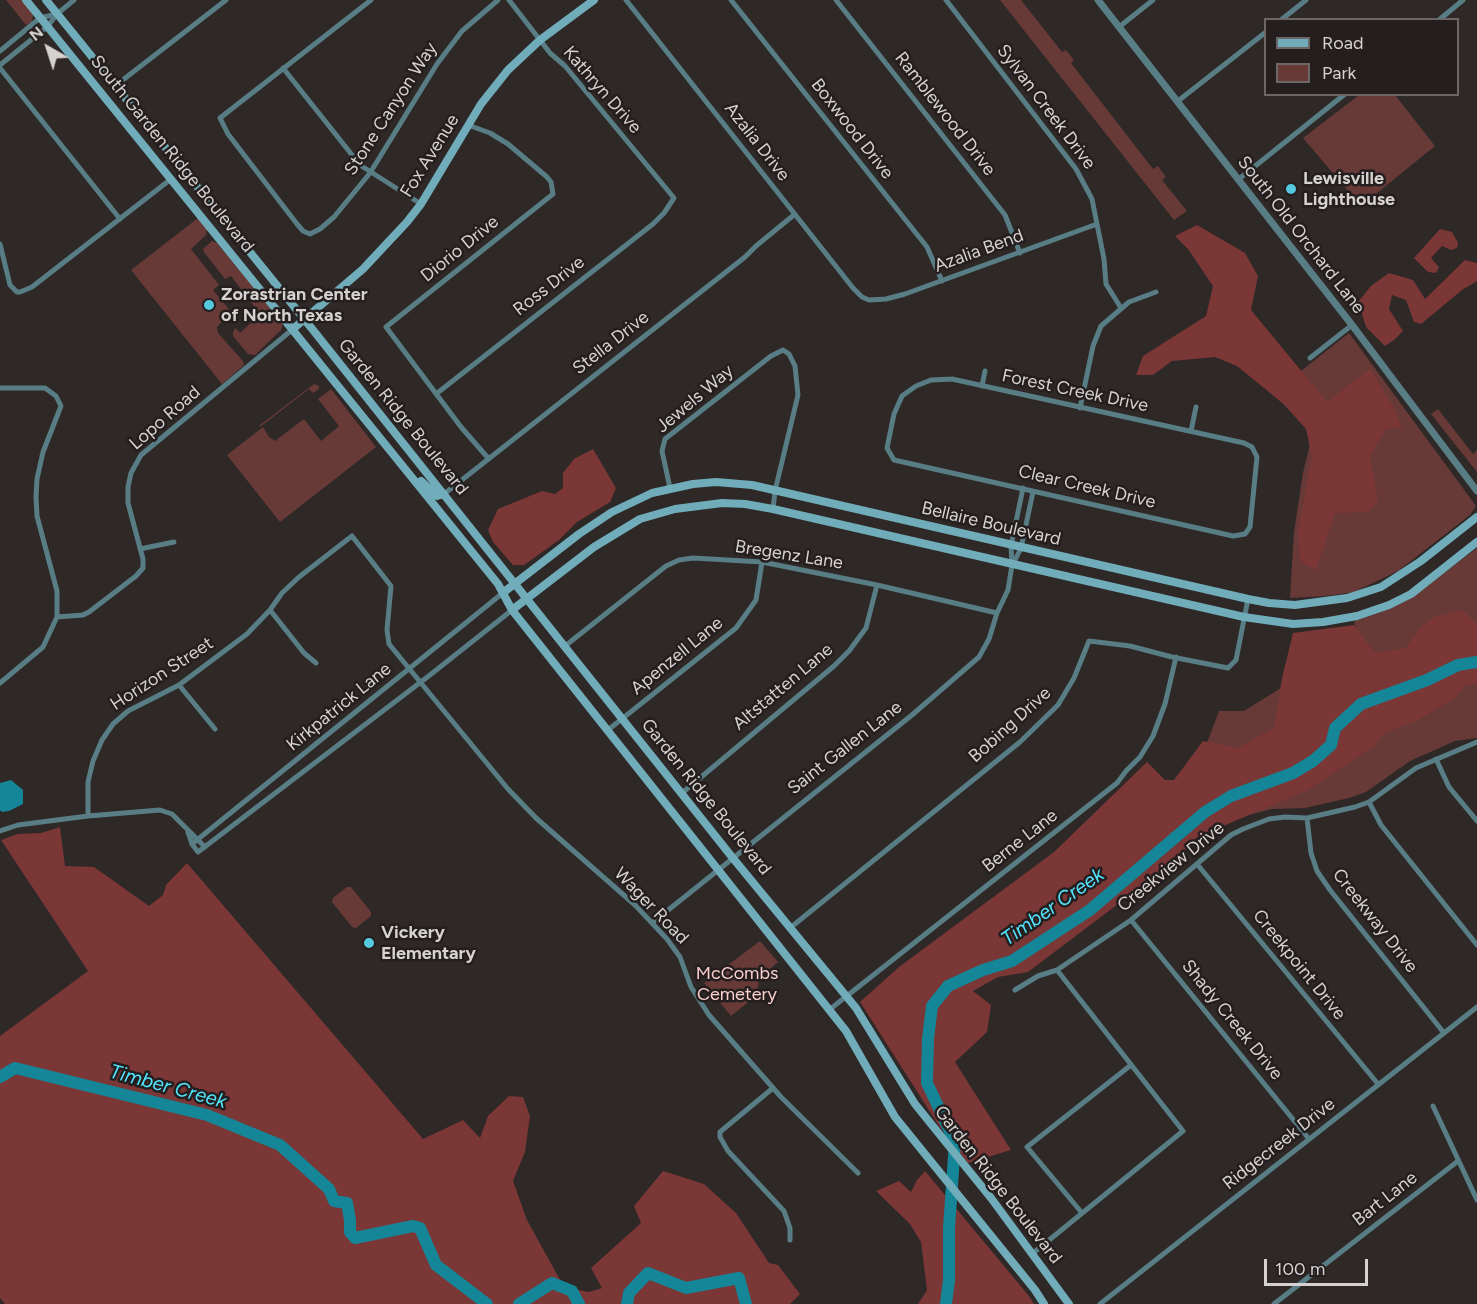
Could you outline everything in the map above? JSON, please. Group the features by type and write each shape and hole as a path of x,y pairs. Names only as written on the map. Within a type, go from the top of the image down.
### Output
{"main road":[{"name":"South Garden Ridge Boulevard","path":"26,0 293,329"},
{"name":"South Garden Ridge Boulevard","path":"46,0 304,320"},
{"name":"Fox Avenue","path":"293,329 384,249 421,204 468,125 501,78 540,40 594,0"},
{"name":"Garden Ridge Boulevard","path":"304,320 528,598 732,857 847,997 915,1104 991,1198 1069,1304"},
{"name":"Garden Ridge Boulevard","path":"293,329 504,592 512,610 829,1010 862,1057 895,1117 1044,1304"},
{"path":"396,459 437,496 444,494"},
{"name":"Bellaire Boulevard","path":"504,592 603,517 632,501 670,488 716,482 752,485 1248,599 1295,605 1334,601 1381,587 1402,574 1477,517"},
{"name":"Bellaire Boulevard","path":"512,610 613,534 649,515 722,503 773,509 1244,617 1293,624 1323,622 1373,612 1411,594 1477,543"}],"street":[{"path":"74,0 57,14 47,27 0,67 120,219"},
{"path":"115,86 226,0"},
{"path":"371,0 283,68 350,154 370,173 421,204"},
{"name":"Stone Canyon Way","path":"283,68 220,118 228,134 297,224 303,231 310,234 334,217 370,173 437,64 462,31 498,0"},
{"name":"Kathryn Drive","path":"509,0 674,198"},
{"name":"Azalia Drive","path":"626,0 853,288 869,300"},
{"name":"Boxwood Drive","path":"731,0 927,248 942,281"},
{"name":"Ramblewood Drive","path":"836,0 1005,215 1020,253"},
{"name":"Sylvan Creek Drive","path":"946,0 1076,169 1092,200 1104,259 1106,284 1121,308"},
{"name":"South Old Orchard Lane","path":"1098,0 1352,325 1477,491"},
{"path":"1119,27 1153,0"},
{"path":"1284,18 1306,0"},
{"path":"1441,18 1463,0"},
{"path":"0,51 40,18 57,14"},
{"path":"1178,101 1264,34"},
{"path":"1239,179 1343,96"},
{"name":"Diorio Drive","path":"436,394 386,327 553,194 551,182 547,177 508,144 490,133 468,125"},
{"path":"0,244 10,285 17,292 32,287 171,179"},
{"name":"Ross Drive","path":"436,394 653,224 674,198"},
{"name":"Stella Drive","path":"444,494 745,257 795,214"},
{"name":"Azalia Bend","path":"869,300 895,297 1097,224"},
{"path":"1080,408 1097,334 1101,326 1129,302 1156,291"},
{"path":"1310,358 1352,325"},
{"name":"Lopo Road","path":"57,617 83,615 136,576 143,568 128,503 131,473 141,455 293,329"},
{"name":"Jewels Way","path":"670,488 662,451 665,439 771,356 783,350 789,354 795,366 798,395 775,491"},
{"path":"982,386 985,371"},
{"name":"Forest Creek Drive","path":"887,448 898,402 912,388 931,380 952,379 1244,443 1252,447 1257,457 1254,493"},
{"path":"0,388 45,388 53,393 60,406 36,479 37,516 57,591 57,617 43,647 0,683"},
{"path":"436,394 488,458"},
{"path":"1191,431 1196,407"},
{"name":"Clear Creek Drive","path":"887,448 894,460 903,463 1233,536 1245,534 1250,527 1254,493"},
{"path":"1012,565 1011,546 1023,488"},
{"path":"773,509 775,491"},
{"path":"1012,565 1021,548 1033,492"},
{"name":"Horizon Street","path":"88,816 88,782 93,761 107,732 128,711 179,685 247,634 299,577 352,536"},
{"name":"Wager Road","path":"352,536 391,586 387,630 389,644 508,789 536,818 635,905 652,923 680,957 691,987 709,1015 773,1088 858,1173"},
{"path":"140,549 174,542"},
{"name":"Bregenz Lane","path":"566,646 666,566 679,560 693,558 762,562 877,585 997,613"},
{"name":"Apenzell Lane","path":"608,730 736,628 756,600 762,562"},
{"name":"Saint Gallen Lane","path":"652,923 912,715 979,657 989,639 997,613 1008,590 1012,565"},
{"name":"Altstatten Lane","path":"682,793 849,651 866,628 877,585"},
{"name":"Kirkpatrick Lane","path":"504,592 198,838 192,844 198,852 512,610"},
{"name":"Bobing Drive","path":"790,928 1028,734 1064,699 1089,641 1130,646 1224,668 1231,666 1236,660 1248,599"},
{"path":"270,610 304,653 316,663"},
{"name":"Berne Lane","path":"829,1010 1117,783 1140,758 1153,736 1165,704 1176,657"},
{"path":"179,685 215,729"},
{"name":"Creekview Drive","path":"1015,990 1038,976 1058,970 1131,920 1232,835 1255,823 1285,817 1307,818 1369,802 1416,768 1477,742"},
{"path":"1436,759 1449,787 1477,820"},
{"path":"1369,802 1381,825 1477,945"},
{"path":"0,831 18,825 160,810 172,814 205,847"},
{"name":"Creekway Drive","path":"1307,818 1311,854 1317,871 1444,1033"},
{"path":"188,832 192,844"},
{"name":"Creekpoint Drive","path":"1197,864 1378,1084"},
{"name":"Shady Creek Drive","path":"1131,920 1309,1139"},
{"path":"1032,1254 1183,1131 1058,970"},
{"name":"Ridgecreek Drive","path":"1100,1304 1477,1007"},
{"path":"1082,1213 1027,1147 1131,1065"},
{"path":"773,1088 720,1132 720,1137 728,1151 784,1211 790,1228 790,1240"},
{"path":"1434,1106 1477,1200"},
{"name":"Bart Lane","path":"1274,1304 1458,1161"}],"green space":[{"path":"6,0 22,0 33,14 32,22 26,25"},
{"path":"1000,0 1021,0 1062,52 1066,50 1074,60 1071,63 1153,169 1158,166 1166,177 1162,180 1187,211 1174,220"},
{"path":"1358,96 1396,96 1435,146 1361,206 1303,138"},
{"path":"198,218 207,229 206,235 191,249 219,285 213,290 231,312 217,327 218,333 244,365 222,384 131,270"},
{"path":"212,241 217,243 283,323 281,330 255,355 248,354 233,333 235,328 240,333 254,320 251,315 256,309 231,276 225,279 204,252 203,249"},
{"path":"1349,333 1476,506 1470,515 1398,571 1354,592 1290,598 1294,532 1303,473 1312,435 1273,393"},
{"path":"314,384 319,386 319,389 313,393 309,389 260,427 260,425"},
{"path":"331,389 376,447 280,522 227,455 263,427 269,437 275,441 304,419 321,441 339,426 318,399"},
{"path":"1438,409 1473,454 1477,450 1477,472 1431,414"},
{"path":"1477,548 1477,738 1455,741 1410,761 1366,792 1349,798 1305,808 1272,809 1225,821 1205,748 1219,711 1244,711 1284,686 1361,648 1354,621 1411,598"},
{"path":"347,887 351,887 371,912 371,916 356,928 352,927 332,902 333,898"},
{"name":"McCombs Cemetery","path":"760,941 778,962 759,979 757,995 731,1016 704,983"}],"shaded area":[{"path":"1197,225 1245,253 1258,276 1251,310 1327,402 1370,369 1392,405 1402,427 1386,429 1370,456 1378,501 1368,512 1335,513 1316,570 1300,561 1298,531 1312,457 1306,429 1286,406 1237,366 1215,357 1172,361 1153,375 1136,375 1143,356 1206,316 1213,286 1188,249 1175,236"},
{"path":"1440,229 1452,232 1458,243 1457,248 1451,250 1442,246 1431,258 1439,267 1436,273 1428,272 1414,258"},
{"path":"1465,260 1477,263 1477,281 1462,290 1421,324 1414,322 1406,300 1392,295 1389,309 1403,331 1385,346 1366,327 1358,302 1371,286 1389,273 1413,280 1425,299"},
{"path":"593,449 616,488 610,502 577,522 559,540 524,565 513,565 493,542 488,530 498,509 542,491 555,494 563,488 563,473 574,459"},
{"path":"1463,610 1477,624 1477,683 1465,686 1452,700 1416,721 1384,733 1374,746 1306,791 1197,837 1175,861 1028,972 998,977 973,991 991,1005 987,1032 955,1062 1011,1150 968,1163 939,1126 860,1002 899,967 1054,852 1147,762 1165,780 1174,780 1203,741 1238,748 1274,728 1282,678 1293,633 1354,625 1375,653 1406,648 1419,629 1434,617"},
{"path":"60,827 65,866 94,867 149,906 163,895 166,885 187,863 423,1139 463,1120 480,1138 488,1116 509,1096 523,1097 530,1116 525,1152 513,1181 527,1220 564,1287 589,1292 602,1288 591,1268 641,1223 634,1206 663,1171 704,1184 736,1213 769,1263 778,1265 800,1294 790,1304 5,1304 0,1298 0,1036 88,971 1,840 18,834 41,833"},
{"path":"925,1171 1034,1304 918,1304 927,1290 921,1242 910,1224 876,1191 899,1181 911,1192"}],"water":[{"path":"11,780 23,790 23,804 2,812 0,810 0,783"}],"waterway":[{"name":"Timber Creek","path":"946,1304 955,1142 927,1083 928,1039 932,1006 948,986 983,970 1012,961 1090,910 1205,812 1231,796 1293,773 1313,761 1331,745 1335,728 1361,704 1427,680 1458,665 1477,662"},
{"name":"Timber Creek","path":"0,1077 15,1068 207,1115 280,1145 329,1189 334,1201 347,1203 350,1232 355,1238 413,1226 420,1228 436,1265 487,1304"},
{"name":"Timber Creek","path":"627,1304 629,1293 648,1273 686,1288 739,1278 746,1304"},
{"name":"Timber Creek","path":"519,1304 552,1283 572,1291 579,1304"}],"place":[{"name":"Lewisville Lighthouse","path":"1291,189"},
{"name":"Zorastrian Center of North Texas","path":"209,305"},
{"name":"Vickery Elementary","path":"369,943"}]}
